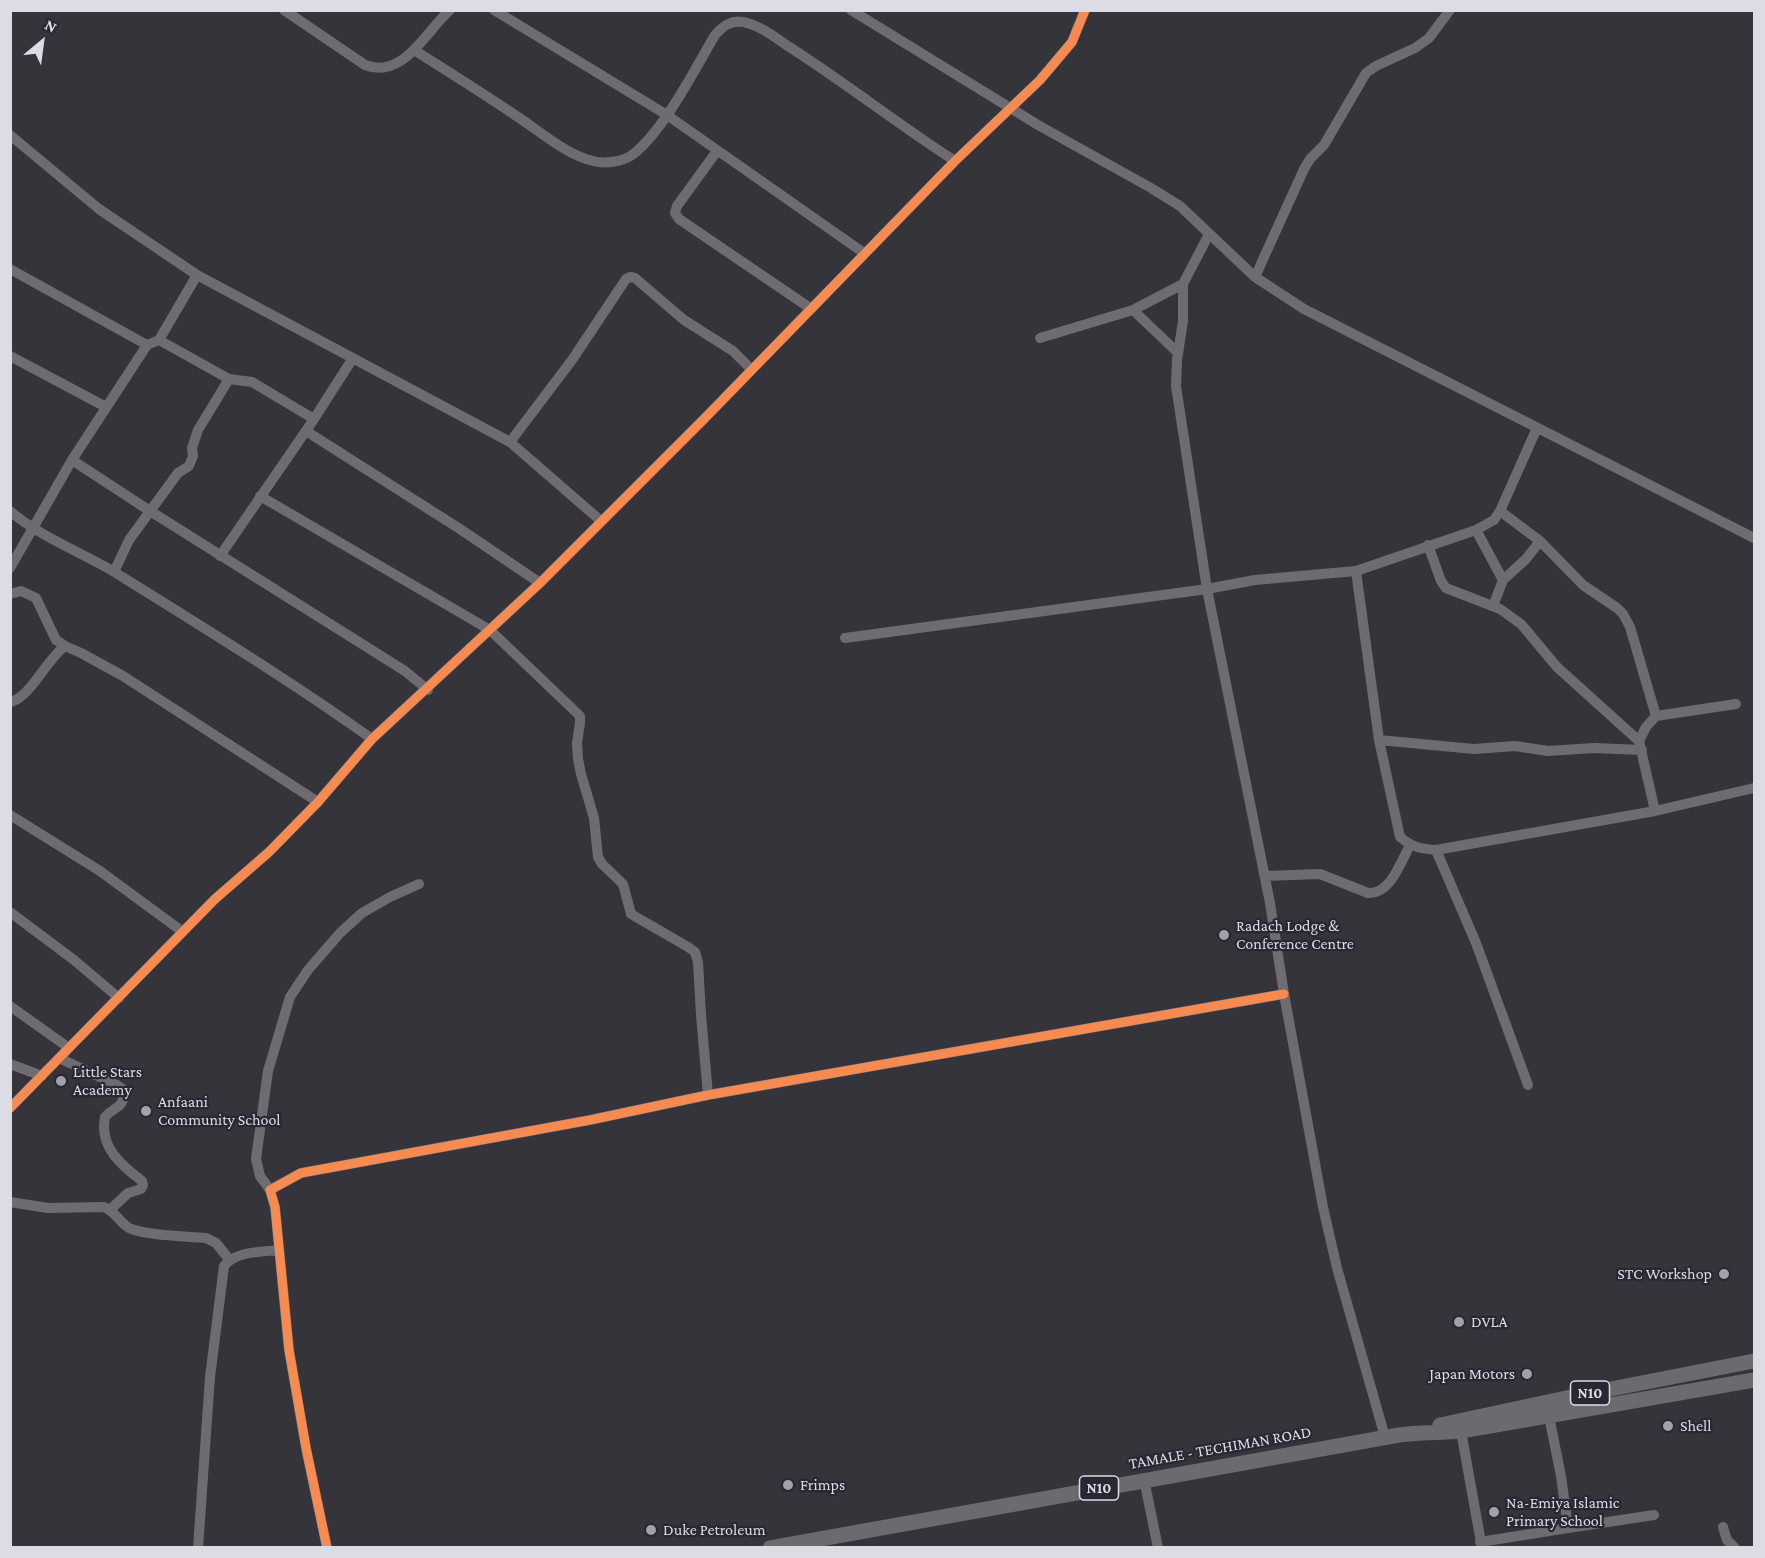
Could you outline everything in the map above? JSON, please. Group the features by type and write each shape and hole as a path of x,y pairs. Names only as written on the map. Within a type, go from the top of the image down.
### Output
{"highway":[{"name":"N10","path":"1427,1431 1443,1424 1601,1390 1755,1361"},
{"name":"N10","path":"1427,1431 1442,1433 1461,1431 1755,1380"},
{"path":"1601,1390 1603,1407"},
{"name":"TAMALE - TECHIMAN ROAD","path":"771,1548 1144,1479 1427,1431"}],"street":[{"path":"284,10 328,41 378,69 392,67 414,50 450,10"},
{"path":"494,10 667,115 864,253"},
{"path":"851,10 1011,108 1180,206 1196,220 1208,236 1255,278 1304,309 1755,538"},
{"path":"10,1108 215,899 269,852 318,802 372,740 540,583 704,419 955,160 1060,58 1072,42 1085,10"},
{"path":"1255,278 1304,169 1324,145 1361,80 1376,66 1416,48 1430,38 1450,10"},
{"path":"414,50 519,117 564,149 593,161 612,162 630,156 642,146 667,115 715,35 732,22 742,22 763,31 827,71 955,160"},
{"path":"10,135 99,209 197,275 510,442 601,521"},
{"path":"717,151 677,206 675,213 680,219 810,308"},
{"path":"1208,236 1182,284 1183,321 1176,386 1207,589 1265,876 1323,1207 1337,1268 1385,1437"},
{"path":"10,269 147,345"},
{"path":"10,568 72,460 147,345 159,340 197,275"},
{"path":"510,442 572,360 626,279 630,277 635,278 684,320 733,351 751,369"},
{"path":"1040,338 1133,310 1182,284"},
{"path":"1133,310 1178,352"},
{"path":"159,340 229,380 252,382 314,420"},
{"path":"220,556 314,420 353,358"},
{"path":"12,361 106,407"},
{"path":"114,572 122,553 150,512 178,473 189,466 198,430 229,380"},
{"path":"845,638 1207,589 1255,580 1356,571 1489,524 1500,511 1537,428"},
{"path":"306,431 540,583"},
{"path":"72,460 150,512 405,671 428,690"},
{"path":"260,496 490,630 580,716 578,759 580,774 594,818 598,857 602,864 623,884 631,914 695,952 698,962 708,1095"},
{"path":"10,511 239,648 372,740"},
{"path":"1500,511 1540,541 1583,585 1623,614 1630,627 1656,716"},
{"path":"1476,530 1503,580"},
{"path":"1493,606 1503,580 1526,560 1540,541"},
{"path":"1428,545 1441,581 1446,588 1493,606 1521,624 1557,667 1640,745"},
{"path":"1356,571 1379,740 1400,837 1410,845 1436,850 1655,811 1755,788"},
{"path":"10,594 21,591 36,598 56,640 123,676 318,802"},
{"path":"10,702 18,701 25,694 51,659 65,646"},
{"path":"1655,811 1640,745 1646,727 1656,716 1736,704"},
{"path":"1379,740 1474,749 1515,746 1548,751 1640,745"},
{"path":"10,815 100,871 183,932"},
{"path":"1265,876 1320,874 1375,894 1386,887 1410,845"},
{"path":"1436,850 1476,943 1528,1085"},
{"path":"327,1548 289,1350 275,1207 270,1190 260,1176 256,1159 268,1071 290,997 308,970 340,933 362,913 419,884"},
{"path":"10,912 74,960 119,998"},
{"path":"270,1190 301,1173 590,1120 708,1095 1284,994"},
{"path":"10,1006 69,1048"},
{"path":"59,1058 117,1084 124,1090 121,1106 105,1117 107,1143 111,1153 121,1165 142,1181 143,1185 141,1189 128,1193 111,1209"},
{"path":"10,1064 42,1076"},
{"path":"10,1202 48,1208 104,1207 111,1209 122,1223 135,1230 206,1238 216,1242 229,1259"},
{"path":"198,1548 210,1377 224,1266 229,1259 249,1253 279,1250"},
{"path":"1549,1416 1568,1528"},
{"path":"1461,1431 1481,1545 1568,1528 1654,1515"},
{"path":"1144,1479 1158,1548"},
{"path":"1723,1527 1727,1540 1735,1548"}],"cycle path":[{"path":"10,1108 215,899 269,852 318,802 372,739 540,583 704,419 955,161 1040,80 1072,42 1085,10"},
{"path":"327,1548 289,1350 275,1207 270,1190 301,1173 590,1120 708,1095 1284,994"}],"place":[{"name":"Radach Lodge & Conference Centre","path":"1224,935"},
{"name":"Little Stars Academy","path":"61,1081"},
{"name":"Anfaani Community School","path":"146,1111"},
{"name":"STC Workshop","path":"1724,1274"},
{"name":"DVLA","path":"1459,1322"},
{"name":"Japan Motors","path":"1527,1374"},
{"name":"Shell","path":"1668,1426"},
{"name":"Frimps","path":"788,1485"},
{"name":"Na-Emiya Islamic Primary School","path":"1494,1512"},
{"name":"Duke Petroleum","path":"651,1530"}]}
